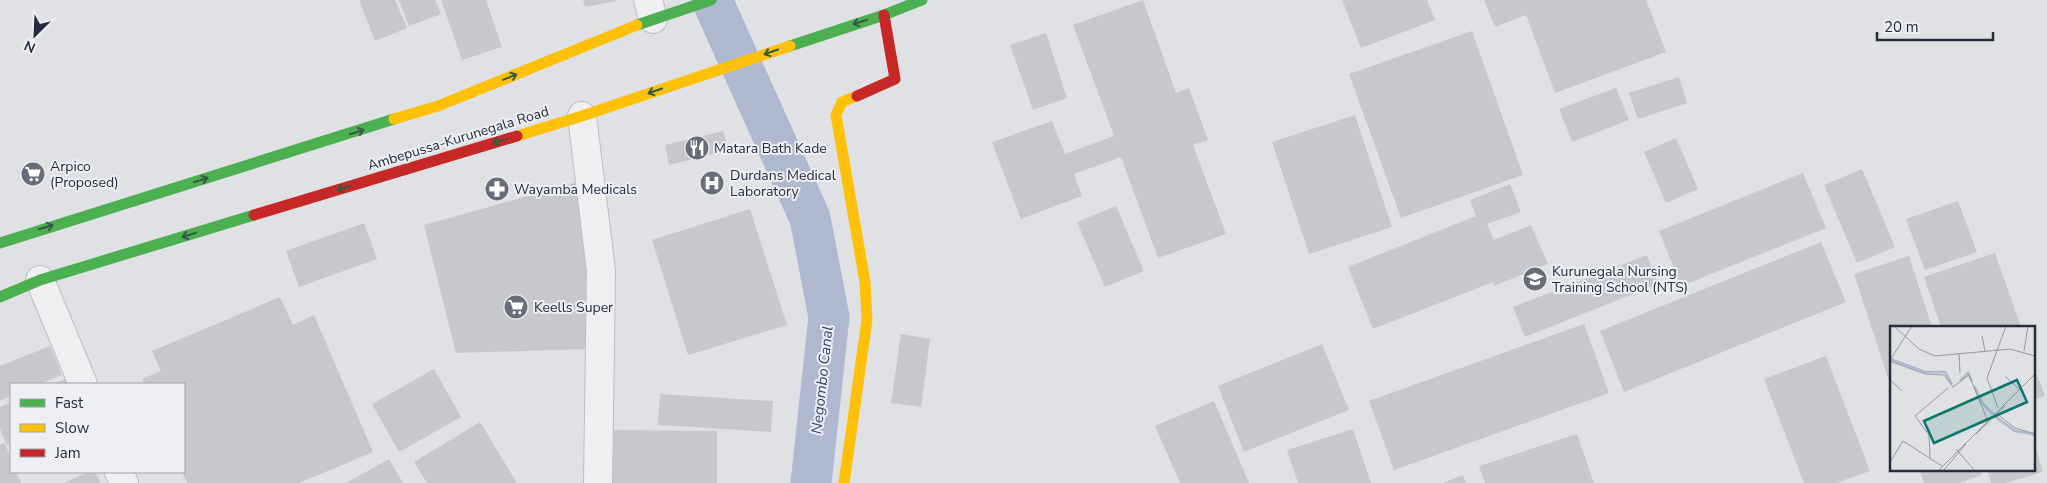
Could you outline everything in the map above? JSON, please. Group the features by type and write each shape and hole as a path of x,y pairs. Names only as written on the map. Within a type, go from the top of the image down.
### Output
{"main road":[{"path":"0,243 438,106 650,9 710,0"},
{"name":"Ambepussa-Kurunegala Road","path":"0,297 40,280 582,116 884,15 922,0"},
{"path":"844,483 867,320 865,282 836,115 842,102 895,79 884,15"}],"street":[{"path":"582,116 601,271 598,483"},
{"path":"40,280 83,383"}],"building":[{"path":"359,0 395,0 407,28 375,41"},
{"path":"399,0 435,0 441,14 409,26"},
{"path":"441,0 486,0 502,47 462,60"},
{"path":"583,0 616,0 616,1 585,7"},
{"path":"1143,0 1176,93 1189,88 1208,140 1193,145 1226,234 1158,258 1121,157 1074,174 1082,196 1021,219 992,142 1052,121 1065,154 1114,136 1073,25"},
{"path":"1342,0 1427,0 1435,20 1361,48"},
{"path":"1484,0 1646,0 1666,52 1555,93 1526,15 1495,27"},
{"path":"1472,31 1523,175 1401,218 1349,74"},
{"path":"1046,33 1067,98 1033,110 1010,45"},
{"path":"1679,77 1687,103 1638,119 1629,93"},
{"path":"1616,88 1629,120 1572,142 1559,109"},
{"path":"1355,115 1392,227 1309,254 1272,142"},
{"name":"Matara Bath Kade","path":"723,131 729,150 669,165 665,145"},
{"path":"1676,138 1698,189 1666,203 1644,152"},
{"path":"1862,169 1895,247 1857,263 1824,185"},
{"path":"1803,173 1826,228 1681,286 1659,231"},
{"name":"Keells Super","path":"588,179 587,349 456,353 424,225"},
{"path":"1510,184 1521,212 1487,224 1494,240 1531,225 1548,264 1494,286 1493,282 1373,329 1348,267 1476,216 1470,200"},
{"path":"1958,201 1977,252 1925,270 1906,219"},
{"path":"1116,206 1144,271 1105,287 1077,222"},
{"path":"750,209 787,325 688,355 652,240"},
{"path":"364,223 377,259 299,287 286,251"},
{"path":"1821,242 1846,302 1624,392 1600,331"},
{"path":"1995,253 2021,326 1941,326 1924,277"},
{"path":"1647,255 1658,284 1525,337 1513,307"},
{"path":"1909,256 1932,326 1890,326 1890,384 1854,274"},
{"path":"280,297 293,325 314,315 373,452 299,483 187,483 182,473 185,473 185,383 144,383 142,379 161,371 152,351"},
{"path":"1584,324 1609,393 1394,470 1369,401"},
{"path":"901,334 930,339 921,407 891,403"},
{"path":"1322,344 1349,410 1244,452 1218,386"},
{"path":"50,346 62,375 42,383 10,383 10,396 0,401 0,366"},
{"path":"1826,356 1870,471 1836,483 1804,483 1764,379"},
{"path":"2034,367 2045,396 2034,400"},
{"path":"434,369 461,417 399,452 372,404"},
{"path":"70,377 73,383 55,383"},
{"path":"660,394 773,401 771,432 658,425"},
{"path":"1214,401 1249,483 1180,483 1155,426"},
{"path":"10,402 10,444 7,445 0,429 0,407"},
{"path":"480,422 517,483 427,483 414,462"},
{"path":"1353,429 1371,483 1298,483 1287,450"},
{"path":"608,430 717,431 717,483 608,483"},
{"path":"1577,434 1594,483 1485,483 1479,466"},
{"path":"2034,441 2043,472 2006,483 1991,483 1987,470 2034,470"},
{"path":"5,443 10,456 10,473 16,473 21,483 0,483 0,445"},
{"path":"389,459 403,483 346,483"},
{"path":"1919,470 1980,470 1982,475 1959,483 1924,483"},
{"path":"86,473 96,473 101,483 64,483"},
{"path":"1463,475 1466,483 1443,483"}],"waterway":[{"name":"Negombo Canal","path":"712,0 810,218 829,317 811,483"}],"traffic: fast":[{"path":"637,25 711,0"},
{"path":"790,46 884,15 922,0"},
{"path":"0,243 394,119"},
{"path":"0,297 40,280 254,215"}],"traffic: slow":[{"path":"394,119 438,106 637,25"},
{"path":"517,136 790,46"},
{"path":"844,483 867,320 865,282 836,115 842,102 857,96"}],"traffic: jam":[{"path":"857,96 895,79 884,15"},
{"path":"254,215 517,136"}],"place":[{"name":"Matara Bath Kade","path":"697,148"},
{"name":"Arpico (Proposed)","path":"33,174"},
{"name":"Durdans Medical Laboratory","path":"712,183"},
{"name":"Wayamba Medicals","path":"497,189"},
{"name":"Kurunegala Nursing Training School (NTS)","path":"1535,279"},
{"name":"Keells Super","path":"516,307"}]}
